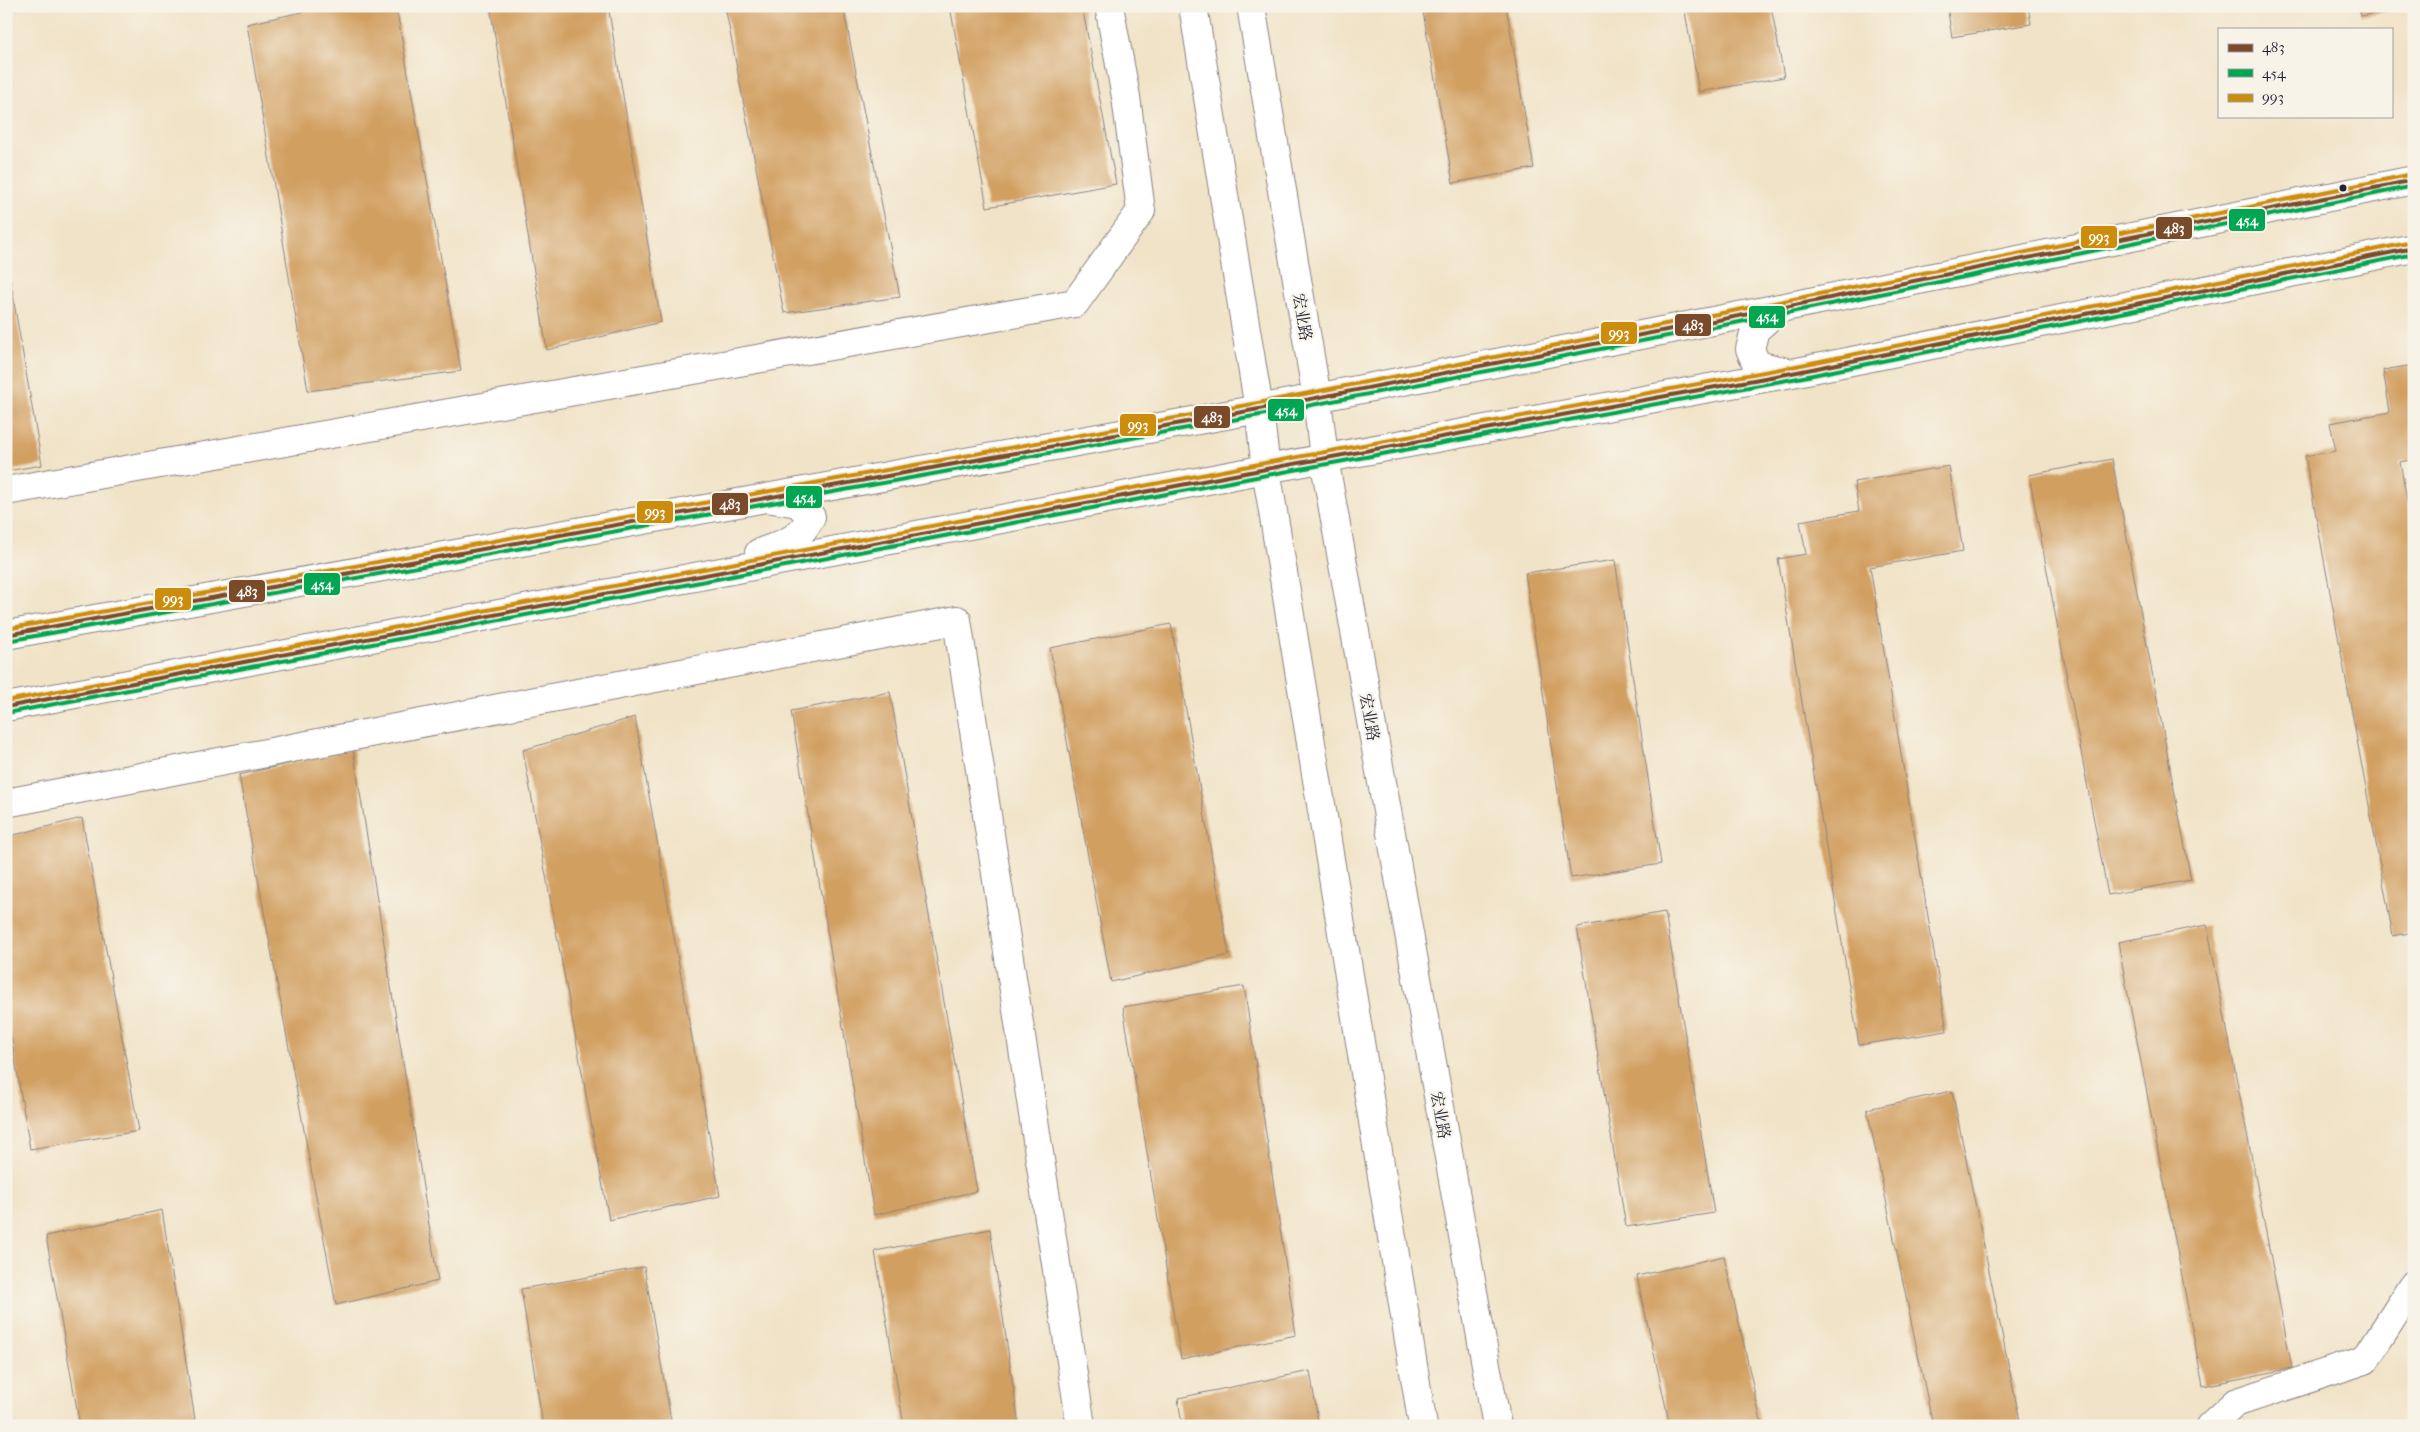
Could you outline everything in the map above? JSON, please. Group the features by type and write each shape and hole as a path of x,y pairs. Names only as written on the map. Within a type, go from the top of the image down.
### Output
{"street":[{"path":"6,491 1075,302 1141,211 1126,98 1109,6"},
{"path":"1192,6 1423,1426"},
{"name":"宏业路","path":"1251,6 1317,398 1324,458 1496,1426"},
{"path":"6,635 1259,409 1780,308 2414,180"},
{"path":"6,707 1324,458 1792,373 2414,248"},
{"path":"1780,308 1756,330 1750,349 1757,365 1792,373"},
{"path":"702,576 787,542 802,533 811,517 798,503 768,498"},
{"path":"6,803 957,620 1082,1426"},
{"path":"2210,1426 2235,1403 2365,1360 2414,1284"}],"building":[{"path":"330,6 396,6 461,371 308,391 247,24"},
{"path":"490,6 608,6 661,322 547,350"},
{"path":"725,6 843,6 900,297 784,313"},
{"path":"950,6 1082,6 1116,184 987,207"},
{"path":"1422,6 1506,6 1534,168 1453,183"},
{"path":"1684,6 1771,6 1784,77 1699,92"},
{"path":"1947,6 2028,6 2031,24 1952,37"},
{"path":"2359,6 2410,6 2410,7 2361,16"},
{"path":"6,256 42,465 6,471"},
{"path":"2414,365 2414,459 2400,462 2414,537 2414,932 2393,936 2305,456 2336,451 2330,423 2390,412 2383,370"},
{"path":"2112,459 2191,880 2108,895 2029,475"},
{"path":"1949,466 1963,551 1870,567 1947,1031 1859,1045 1778,559 1806,554 1800,521 1859,511 1854,482"},
{"path":"1615,560 1661,864 1571,878 1525,573"},
{"path":"1171,624 1229,955 1111,982 1050,648"},
{"path":"890,692 977,1191 874,1215 791,711"},
{"path":"635,717 720,1196 609,1220 523,750"},
{"path":"353,749 438,1281 336,1305 239,775"},
{"path":"82,818 139,1131 30,1149 6,1005 6,837"},
{"path":"1665,912 1714,1213 1626,1227 1577,927"},
{"path":"2207,925 2292,1368 2203,1386 2118,942"},
{"path":"1244,986 1296,1335 1181,1359 1123,1007"},
{"path":"1952,1091 2021,1426 1933,1426 1867,1109"},
{"path":"162,1210 196,1426 80,1426 46,1236"},
{"path":"990,1229 1019,1426 904,1426 875,1251"},
{"path":"1724,1256 1762,1426 1670,1426 1637,1276"},
{"path":"644,1267 672,1426 543,1426 521,1289"},
{"path":"1310,1371 1319,1426 1182,1426 1178,1398"}],"transit line":[{"name":"993","path":"6,629 1258,403 1779,302 2413,174"},
{"name":"483","path":"6,635 1259,409 1780,308 2414,180"},
{"name":"454","path":"7,641 1260,415 1781,314 2414,186"},
{"name":"993","path":"6,701 1265,463 1791,367 2413,242"},
{"name":"483","path":"6,707 1266,469 1792,373 2414,248"},
{"name":"454","path":"7,713 1267,475 1793,379 2414,254"}]}
